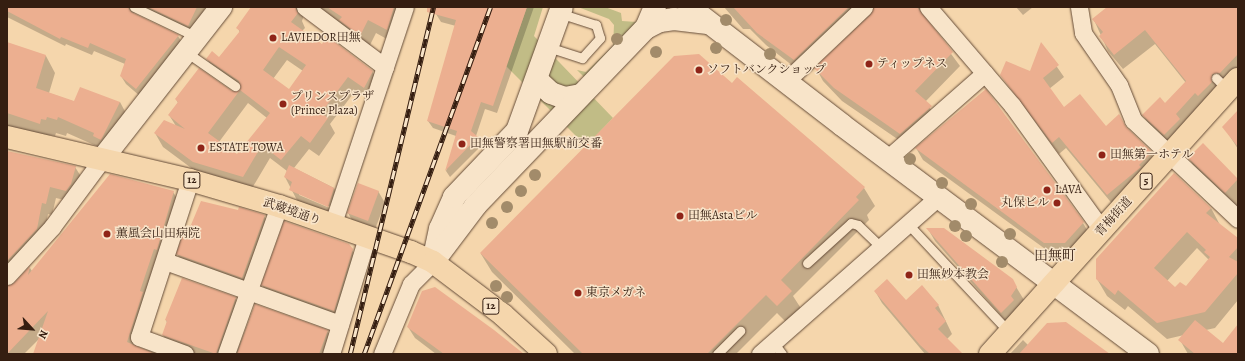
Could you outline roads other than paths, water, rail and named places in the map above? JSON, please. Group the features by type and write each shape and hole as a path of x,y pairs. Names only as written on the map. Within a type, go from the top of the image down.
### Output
{"main road":[{"name":"青梅街道","path":"990,354 1053,282 1169,155 1227,82"},
{"name":"武蔵境通り","path":"7,137 104,158 190,180 279,206 433,262 503,315 546,354"}],"street":[{"path":"7,276 52,227 221,7"},
{"path":"305,7 385,67"},
{"path":"332,226 405,7"},
{"path":"646,28 655,7"},
{"path":"785,82 864,7"},
{"path":"928,7 1012,105 1102,230"},
{"path":"1079,7 1083,33 1119,85 1133,120 1238,219"},
{"path":"433,262 440,229 450,204 460,188 517,131 537,80 561,10"},
{"path":"382,354 411,284 433,262 476,206 646,28 660,21 674,19 697,12 785,82 1148,354"},
{"path":"888,159 985,73"},
{"path":"537,80 551,93 565,98 581,95"},
{"path":"185,354 139,337 165,261 190,180"},
{"path":"760,354 778,348 881,247 938,197"},
{"path":"226,354 279,206"},
{"path":"331,354 366,237"},
{"path":"165,261 340,324"}],"lane":[{"path":"134,7 192,45 235,86"},
{"path":"548,47 582,58 600,38 596,25 561,10"},
{"path":"807,263 851,223 858,225 881,247"},
{"path":"908,224 987,314 1009,332"},
{"path":"717,354 740,331"}],"railway":[{"path":"350,354 433,7"},
{"path":"364,354 490,7"}],"place":[{"name":"LAVIEDOR田無","path":"273,38"},
{"name":"ティップネス","path":"869,64"},
{"name":"ソフトバンクショップ","path":"699,70"},
{"name":"プリンスプラザ (Prince Plaza)","path":"283,104"},
{"name":"田無警察署田無駅前交番","path":"462,144"},
{"name":"ESTATE TOWA","path":"201,148"},
{"name":"田無第一ホテル","path":"1102,155"},
{"name":"LAVA","path":"1047,190"},
{"name":"丸保ビル","path":"1057,203"},
{"name":"田無Astaビル","path":"680,216"},
{"name":"薫風会山田病院","path":"107,234"},
{"name":"田無妙本教会","path":"909,275"},
{"name":"東京メガネ","path":"578,293"}],"district":[{"name":"田無町","path":"1055,256"}]}
